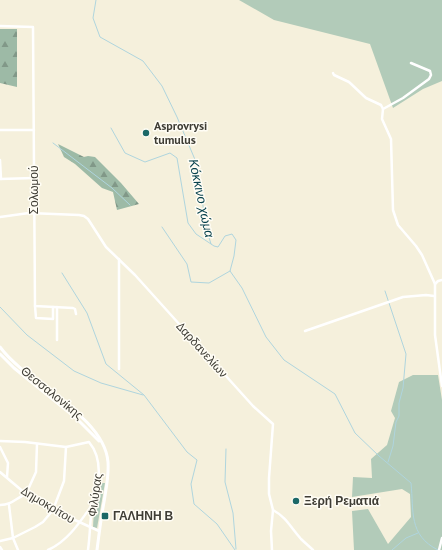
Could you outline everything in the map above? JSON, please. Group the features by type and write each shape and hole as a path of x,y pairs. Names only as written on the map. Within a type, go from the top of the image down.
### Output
{"main road":[{"name":"Θεσσαλονίκης","path":"0,347 20,368 58,397 97,433 106,452 108,464 107,483 97,550"},
{"name":"Θεσσαλονίκης","path":"0,354 14,368 76,418 100,442"}],"street":[{"name":"Σολωμού","path":"0,26 33,27 35,306"},
{"path":"383,109 403,98 429,79 431,75 430,71 412,62"},
{"path":"333,73 334,75 349,82 366,98 381,106 383,109"},
{"path":"383,109 382,120 391,139 393,210 395,218 398,225 419,250 434,284 435,335 442,386"},
{"path":"0,130 34,130"},
{"path":"0,160 0,179 34,178"},
{"name":"Δαρδανελίων","path":"0,217 34,214 84,216 88,219 106,247 135,275 253,406 273,424 269,494 273,510 271,531 272,550"},
{"path":"118,369 119,259"},
{"path":"434,284 442,280"},
{"path":"306,331 403,296 434,296"},
{"path":"55,307 52,319 36,318 35,306 55,307 73,308 75,309 76,314"},
{"path":"55,307 57,340"},
{"path":"0,441 25,442 66,447 64,481 53,510 43,522 35,527 13,538 0,541"},
{"name":"Φιλύρας","path":"66,447 89,442 92,445 97,457 99,470 97,489 92,506 88,550"},
{"path":"0,505 9,505 26,494 36,472 37,444"},
{"path":"0,447 8,463 7,477"},
{"name":"Δημοκρίτου","path":"0,472 26,494 53,510 99,532"},
{"path":"9,505 13,538 18,550"},
{"path":"48,550 59,544 79,523 92,506"},
{"path":"273,510 282,515 288,521 301,539 313,550"},
{"path":"439,550 442,538"}],"green space":[{"path":"239,0 442,0 442,81 423,89 393,108 370,44 274,20"},
{"path":"0,29 17,29 17,87 0,83"},
{"path":"58,144 84,157 95,157 121,183 139,204 117,210 113,192 102,188 75,164 64,157"},
{"path":"413,375 438,375 442,400 442,550 354,550 352,511 368,509 388,544 411,517 410,494 402,489 352,497 353,477 372,478 371,459 387,445 395,418 391,411 399,382"},
{"path":"100,483 105,483 97,528 93,527 94,508"}],"waterway":[{"name":"Κόκκινο χώμα","path":"96,0 93,18 100,37 143,61 162,86 196,162 207,231 211,244 218,247 225,236 232,234 236,240 230,271 242,288 266,337 284,360 335,394 355,433 411,483 414,521 417,530 428,544 438,550"},
{"name":"Κόκκινο χώμα","path":"111,128 125,153 145,162 170,153 177,158 188,223 196,234 211,244"},
{"name":"Κόκκινο χώμα","path":"53,143 112,188 130,205"},
{"name":"Κόκκινο χώμα","path":"162,227 187,264 191,282 209,283 230,271"},
{"path":"62,273 87,313 106,364 144,395 187,452 197,460 191,484 194,504 217,524 235,550"},
{"name":"Κόκκινο χώμα","path":"385,291 406,354 403,388 399,403 399,416 396,422 393,446 388,462"},
{"path":"0,307 27,335 74,371 101,383 143,395"},
{"path":"226,449 225,482 233,513 236,549"},
{"name":"Κόκκινο χώμα","path":"392,550 406,538 418,533"}],"place":[{"name":"Asprovrysi tumulus","path":"146,133"},
{"name":"Ξερή Ρεματιά","path":"296,501"},
{"name":"ΓΑΛΗΝΗ Β","path":"105,516"}]}
